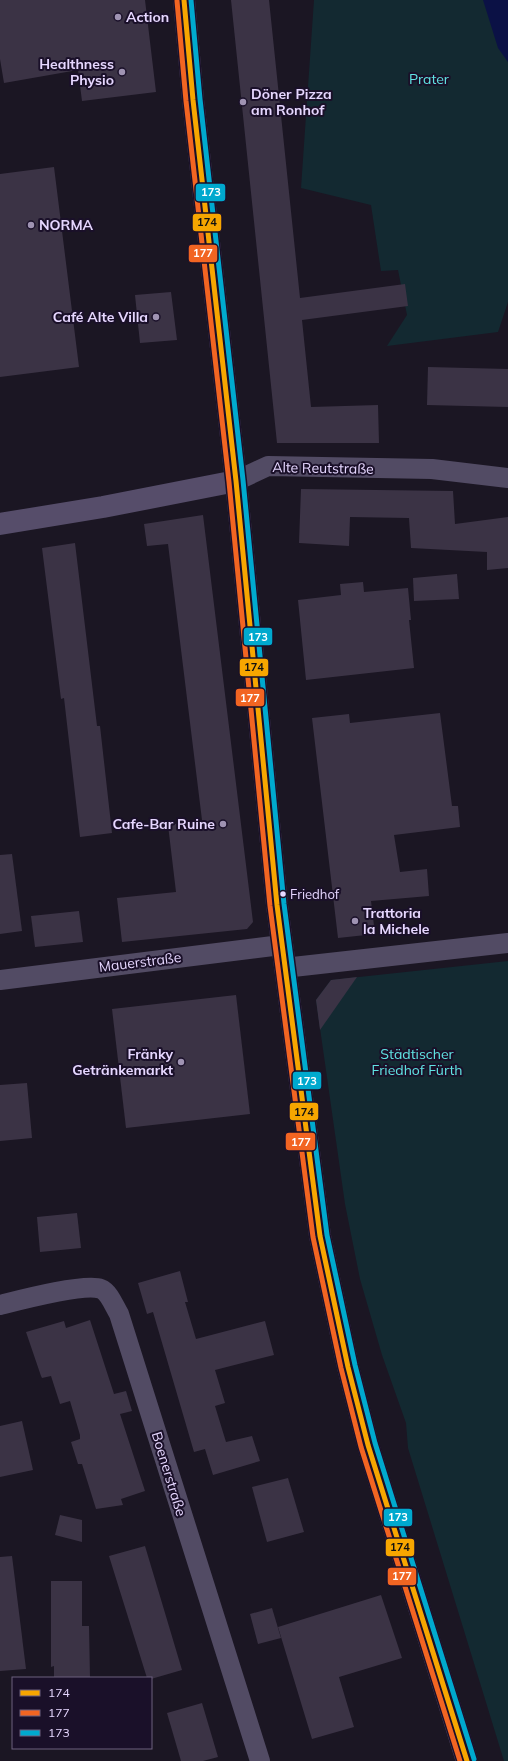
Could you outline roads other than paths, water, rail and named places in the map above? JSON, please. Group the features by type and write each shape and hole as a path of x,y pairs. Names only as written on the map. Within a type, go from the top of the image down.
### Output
{"main road":[{"path":"184,0 193,100 236,481 281,945 320,1236 348,1367 370,1452 467,1761"},
{"name":"Alte Reutstraße","path":"0,524 103,507 236,481"}],"street":[{"name":"Alte Reutstraße","path":"236,481 268,466 432,469 508,478"},
{"path":"284,968 508,943"},
{"name":"Mauerstraße","path":"0,980 281,945"},
{"name":"Boenerstraße","path":"0,1305 76,1288 101,1289 108,1296 119,1314 260,1761"}],"place":[{"name":"Action","path":"118,17"},
{"name":"Healthness Physio","path":"122,72"},
{"name":"Döner Pizza am Ronhof","path":"243,102"},
{"name":"NORMA","path":"31,225"},
{"name":"Café Alte Villa","path":"156,317"},
{"name":"Cafe-Bar Ruine","path":"223,824"},
{"name":"Friedhof","path":"283,894"},
{"name":"Trattoria la Michele","path":"355,921"},
{"name":"Fränky Getränkemarkt","path":"181,1062"}],"park label":[{"name":"Prater","path":"429,79"},
{"name":"Städtischer Friedhof Fürth","path":"417,1062"}]}
